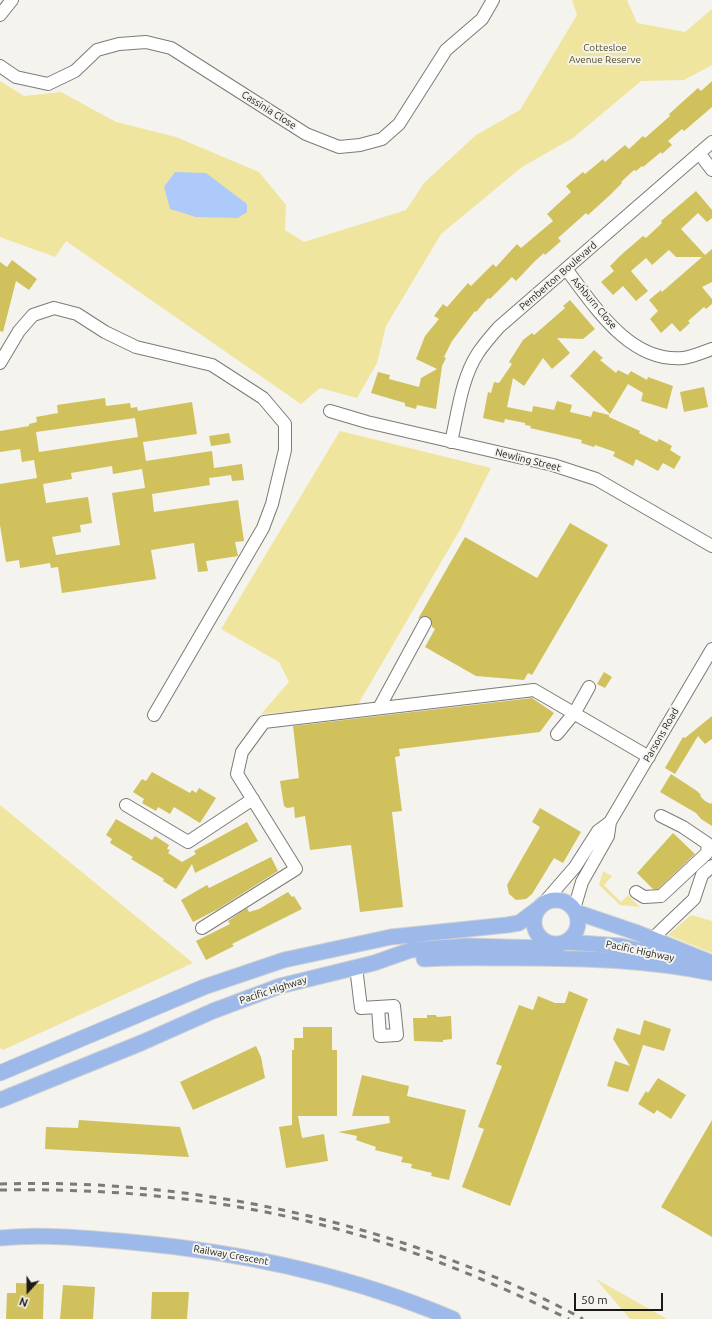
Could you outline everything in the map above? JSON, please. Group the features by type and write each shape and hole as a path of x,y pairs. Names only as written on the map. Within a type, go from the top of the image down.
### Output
{"main road":[{"path":"0,1073 204,987 284,960 391,937 519,923 541,907 556,900 566,903 575,911 578,922 576,932 564,943 549,943 544,940 536,931 535,919 541,907"},
{"name":"Pacific Highway","path":"575,911 652,938 712,963"},
{"name":"Pacific Highway","path":"0,1100 126,1050 212,1011 280,986 374,963 411,950 467,946 543,948 564,943 607,943 678,959 712,972"},
{"path":"374,963 444,958 596,959 712,972"},
{"name":"Railway Crescent","path":"0,1238 102,1239 186,1247 227,1253 300,1268 361,1284 408,1300 453,1319"}],"street":[{"path":"0,15 12,0"},
{"name":"Cassinia Close","path":"0,66 16,77 48,84 75,71 97,50 119,44 146,42 170,48 312,137 339,147 360,145 382,139 399,124 446,50 482,19 493,0"},
{"name":"Pemberton Boulevard","path":"451,442 464,388 477,354 499,327 712,142"},
{"path":"699,153 712,170"},
{"name":"Ashburn Close","path":"566,270 612,326 628,341 649,352 682,358 712,349"},
{"path":"0,363 19,331 33,315 54,308 77,314 105,332 136,347 212,365 263,398 285,424 286,450 272,504 263,528 154,715"},
{"name":"Newling Street","path":"330,411 367,422 451,442 553,464 596,479 712,546"},
{"path":"379,708 425,623"},
{"name":"Parsons Road","path":"541,907 575,867 598,831 610,822 712,649"},
{"path":"557,734 575,712 589,688"},
{"path":"202,928 296,869 237,774 242,752 264,722 534,690 575,712 649,757"},
{"path":"126,805 188,842 253,799"},
{"path":"636,892 644,897 661,896 707,853 708,844 666,819"},
{"name":"Parsons Road","path":"575,911 584,878 608,836 610,822"},
{"path":"652,938 694,899 702,875 712,866"},
{"path":"356,967 361,1008 378,1007"}],"green space":[{"name":"Cottesloe Avenue Reserve","path":"572,0 627,0 637,23 685,32 712,9 712,65 684,80 641,81 573,138 522,167 441,234 386,326 377,363 357,398 320,388 301,404 66,241 55,257 0,237 0,81 24,96 61,92 116,122 176,137 259,172 286,205 285,230 304,242 406,210 424,183 476,135 520,110 577,15"},
{"path":"340,431 491,468 461,528 357,706 261,714 289,682 279,662 221,629"},
{"path":"0,805 193,963 3,1050 0,1048"},
{"path":"603,871 612,876 604,885 621,902 628,895 640,907 620,905 599,885"},
{"path":"691,915 712,921 712,953 668,935"},
{"path":"596,1279 667,1319 630,1319"}],"water":[{"path":"175,172 206,173 247,204 247,212 238,218 196,217 170,209 164,187"}],"building":[{"path":"712,81 712,107 684,131 682,129 668,141 672,145 662,154 661,152 643,167 642,166 636,171 634,170 588,215 586,213 558,238 561,241 545,255 544,253 535,261 516,281 512,277 490,299 488,298 476,312 475,311 452,341 444,357 446,358 442,366 436,409 417,405 416,409 405,406 405,403 371,393 378,372 390,375 389,379 419,387 421,378 437,369 416,359 425,336 439,319 434,316 443,304 447,307 468,283 471,286 493,264 496,267 517,244 521,248 553,221 547,214 571,192 566,186 583,172 585,174 603,159 605,162 625,145 629,149 643,136 645,138 698,88 701,91"},
{"path":"696,191 712,210 712,218 707,222 698,213 681,229 705,255 712,249 712,282 702,287 712,299 712,304 706,309 704,307 688,321 690,323 680,332 672,323 661,333 650,319 658,311 649,300 661,290 662,292 702,257 676,257 669,250 652,265 646,258 631,271 648,291 636,301 623,286 613,295 601,282 614,271 610,266 621,255 643,236 646,238 662,223 661,221"},
{"path":"12,260 37,279 29,290 16,281 3,332 0,331 0,262 7,267"},
{"path":"570,300 595,329 583,339 557,338 570,353 552,369 543,358 524,386 513,378 507,407 532,412 533,406 554,410 557,401 572,405 570,412 591,417 593,411 609,415 609,417 640,431 639,433 657,442 659,439 672,446 670,450 681,457 674,469 663,463 658,471 636,459 633,466 613,456 615,452 595,445 594,447 581,443 582,440 530,428 531,426 525,425 525,423 505,419 504,423 483,418 488,392 491,393 494,382 499,383 512,364 509,362 523,340 532,333 534,335 565,308 563,306"},
{"path":"594,350 603,358 600,360 616,373 618,370 628,375 631,371 647,380 648,377 673,386 667,409 641,401 643,393 628,384 610,414 570,376"},
{"path":"704,387 708,407 684,412 680,392"},
{"path":"105,398 106,406 130,403 131,408 137,407 138,411 192,402 197,434 143,442 146,461 212,451 214,468 242,464 244,480 232,481 231,475 209,478 210,485 152,494 154,512 238,500 244,541 235,542 238,556 206,561 208,571 198,572 194,543 151,550 156,579 62,593 58,567 51,568 50,563 20,568 19,560 6,562 0,525 0,484 37,478 34,460 22,462 20,449 0,452 0,431 29,426 29,424 37,422 36,417 58,413 57,405","holes":["135,418 138,437 39,452 36,432","112,466 113,474 142,469 145,488 112,493 120,545 56,555 52,537 81,532 80,525 92,523 88,497 46,503 43,484 72,479 71,473"]},
{"path":"229,433 231,443 211,446 209,436"},
{"path":"570,523 608,545 532,675 528,673 524,680 476,676 425,647 435,629 432,627 432,622 429,617 424,616 418,619 465,537 537,578"},
{"path":"604,672 612,677 605,688 597,684"},
{"path":"532,698 554,713 540,732 399,749 400,756 395,757 402,811 392,812 403,907 360,912 351,845 310,850 305,816 295,818 294,807 287,808 284,806 280,781 299,778 293,726"},
{"path":"712,716 712,739 705,744 698,736 675,774 665,768 683,737 685,738"},
{"path":"152,772 190,793 192,790 196,793 199,788 216,798 200,823 174,807 170,814 158,807 156,811 142,803 144,799 133,792 142,779 146,781"},
{"path":"671,774 697,791 705,801 711,804 712,802 712,826 701,819 696,813 660,792"},
{"path":"540,808 581,832 563,863 554,858 532,894 526,899 516,900 509,894 507,885 540,827 532,822"},
{"path":"116,819 152,840 155,836 169,845 167,849 170,850 168,853 182,862 196,854 194,851 247,822 258,841 195,873 192,864 176,889 163,881 164,879 131,859 133,857 110,843 112,839 106,835"},
{"path":"673,833 695,854 658,889 653,889 637,873"},
{"path":"271,857 278,871 218,909 193,922 181,900 207,885 209,888"},
{"path":"288,892 292,897 294,896 302,909 232,944 234,946 206,960 196,941 230,924 228,921 247,908 249,912 259,909"},
{"path":"569,991 588,999 510,1206 462,1187 484,1129 478,1127 502,1066 496,1064 519,1005 533,1010 538,996 555,1003 565,1003"},
{"path":"427,1015 436,1015 437,1017 451,1016 452,1039 443,1040 443,1042 414,1041 413,1018 427,1018"},
{"path":"644,1020 671,1029 664,1051 643,1045 628,1092 607,1086 615,1061 630,1066 613,1039 617,1028 640,1035"},
{"path":"303,1027 332,1027 332,1050 337,1050 337,1116 298,1116 302,1138 324,1134 328,1161 286,1168 279,1127 292,1125 292,1050 294,1050 294,1038 303,1038"},
{"path":"256,1046 261,1057 265,1078 193,1110 180,1082"},
{"path":"362,1075 409,1086 407,1096 466,1110 449,1180 431,1176 432,1173 411,1168 412,1164 401,1162 403,1157 375,1150 376,1147 356,1140 357,1136 338,1132 390,1123 389,1116 352,1116"},
{"path":"658,1078 686,1095 671,1119 657,1110 654,1114 638,1104 646,1091 648,1093"},
{"path":"79,1120 180,1127 189,1157 45,1149 46,1127 78,1128"},
{"path":"712,1120 712,1237 661,1207"},
{"path":"16,1283 44,1284 43,1319 6,1319 7,1293 16,1293"},
{"path":"63,1285 95,1287 93,1319 60,1319"},
{"path":"152,1292 189,1292 187,1319 151,1319"}],"railway":[{"path":"0,1184 118,1186 177,1192 236,1201 294,1213 352,1227 464,1265 524,1290 583,1319"},
{"path":"0,1190 87,1191 174,1198 217,1203 302,1220 373,1239 430,1259 514,1293 569,1319"}]}
